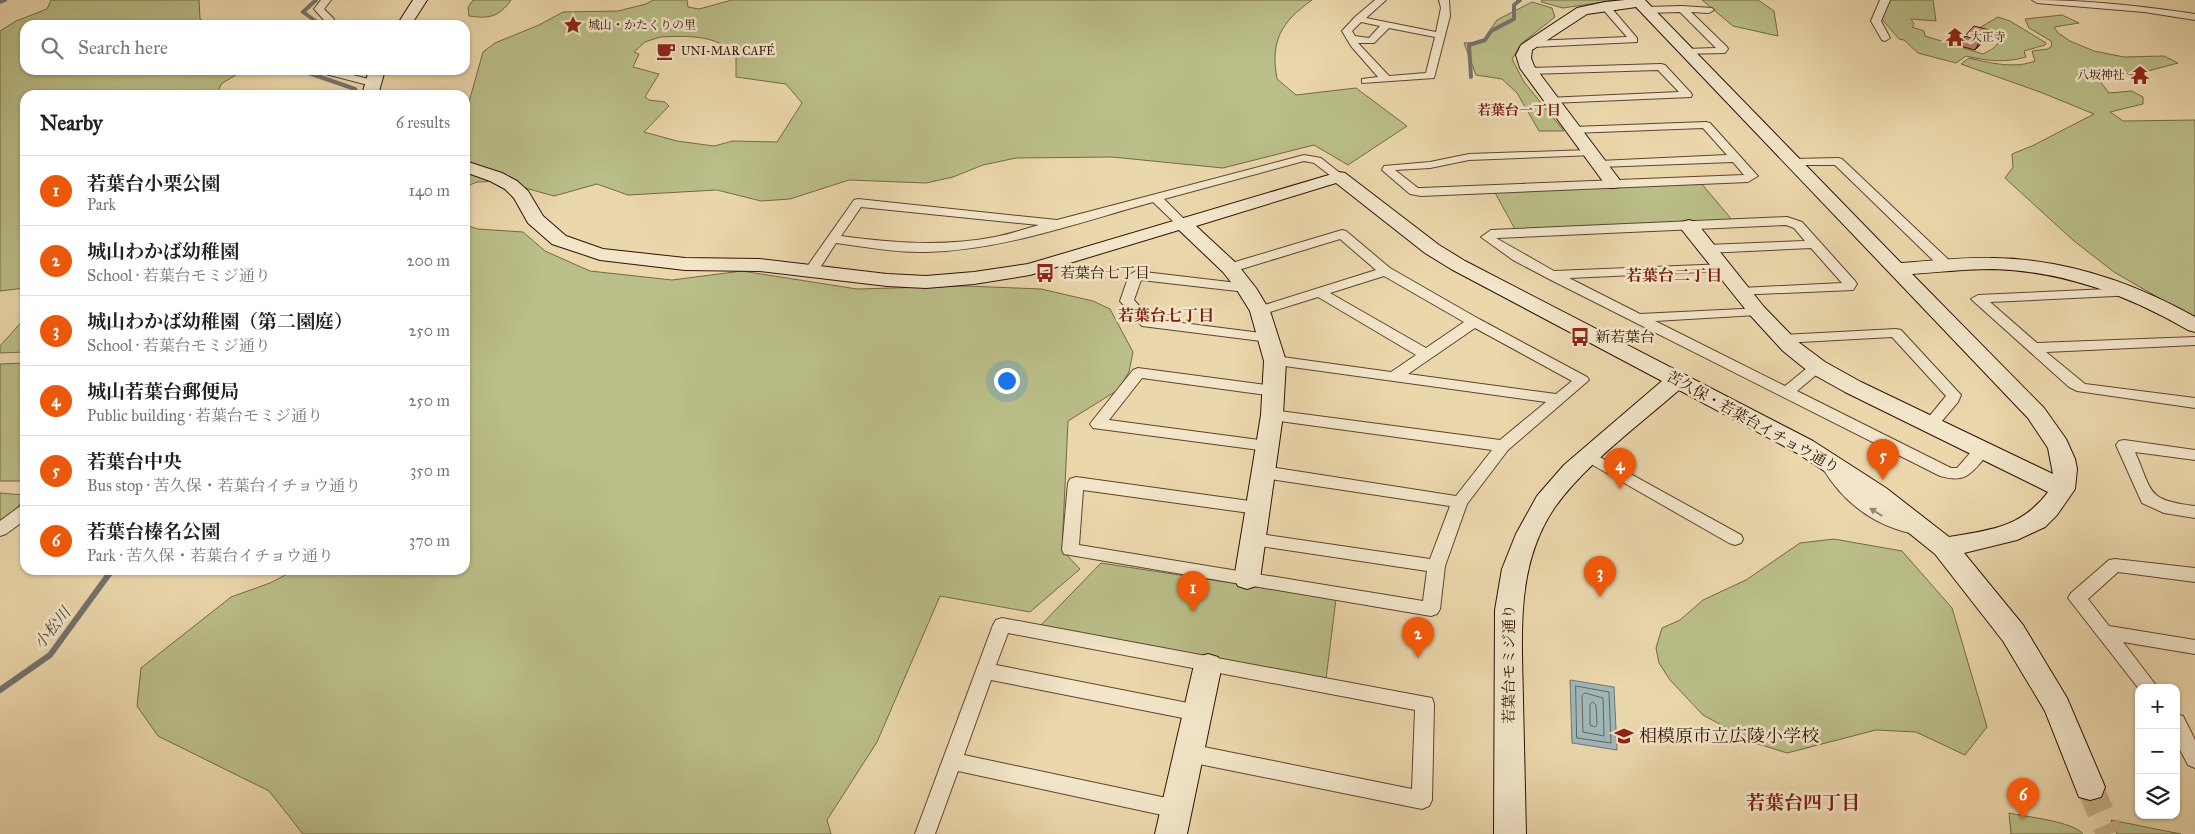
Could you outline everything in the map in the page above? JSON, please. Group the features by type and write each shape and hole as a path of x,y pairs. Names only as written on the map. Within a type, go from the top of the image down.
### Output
{"street":[{"path":"326,0 319,9 329,20"},
{"path":"407,20 420,0"},
{"path":"1381,0 1347,31 1351,39 1386,79"},
{"path":"1366,81 1430,76 1445,16 1444,0"},
{"path":"1885,0 1876,21 1886,38"},
{"path":"2037,0 2144,9 2195,17"},
{"path":"2122,0 2195,28"},
{"path":"1640,5 2045,424 2061,452 2064,474 2063,489 2049,510 2040,519 2027,526 1996,537 1944,547"},
{"path":"1614,183 1530,72 1523,61 1526,48 1575,14 1605,6 1640,5 1709,10"},
{"path":"1532,44 1634,40 1605,6"},
{"path":"1682,9 1723,49 1721,51 1685,52"},
{"path":"1358,19 1439,35"},
{"path":"1351,39 1370,41 1386,25"},
{"path":"1530,72 1661,67 1687,95 1552,100"},
{"path":"342,75 373,83"},
{"path":"1573,130 1706,125 1736,158 1752,176 1420,192 1414,191 1388,170 1388,168 1392,167 1430,165 1469,157 1736,158"},
{"path":"833,239 891,247 928,248 995,242 1304,158 1317,160 1339,177"},
{"path":"1792,162 1838,161 1947,266"},
{"path":"470,168 496,176 511,185 522,196 535,220 558,240 600,254 685,264 759,265 887,280 926,282 1007,274 1030,269 1339,177"},
{"name":"苦久保・若葉台イチョウ通り","path":"1339,177 1432,249 1458,265 1826,460 1877,494 1921,528 1944,547 2014,633 2057,707 2090,787"},
{"path":"1156,198 1230,268 1246,288 1260,311 1275,361 1272,415 1247,579"},
{"path":"811,271 858,203 1062,224"},
{"path":"1742,292 1850,286 1850,282 1798,225 1787,221 1491,234 1487,237 1510,253 1552,275 1946,472 1962,473 1983,450"},
{"path":"1689,226 1756,311 1782,339 1817,367 1853,388 2063,489"},
{"path":"1230,268 1342,234 1386,272 1582,380 1503,446 1460,502 1436,566 1431,609 1070,550 1076,482 1257,508"},
{"path":"1707,249 1814,244"},
{"path":"1897,269 2002,264 2050,269 2100,281 2132,292 2195,326"},
{"path":"1552,275 1722,267"},
{"path":"1260,311 1386,272"},
{"path":"1246,288 1136,275 1127,300 1147,323 1269,338"},
{"path":"1319,292 1427,355"},
{"path":"2132,292 1978,299 2066,379 2082,388 2195,403"},
{"path":"1637,318 1756,311"},
{"path":"1394,377 1474,322"},
{"path":"1782,339 1896,333 1954,395 1953,399 1931,424"},
{"path":"2034,348 2195,341"},
{"path":"1275,361 1557,399"},
{"path":"1786,392 1817,367"},
{"path":"1267,446 1098,424 1138,373 1274,391"},
{"name":"若葉台モミジ通り","path":"1510,834 1508,610 1515,569 1528,534 1546,502 1572,471 1677,380"},
{"path":"1272,415 1503,446"},
{"path":"2195,456 2124,446 2148,499 2153,504 2195,512"},
{"path":"1589,456 1735,539"},
{"path":"1263,472 1460,502"},
{"path":"0,530 20,515"},
{"path":"1253,539 1436,566"},
{"path":"2146,684 2077,598 2112,566 2119,564 2195,575"},
{"path":"925,834 1002,626 1425,704 1422,800 1189,753"},
{"path":"2105,632 2195,647"},
{"path":"952,761 1174,822 1208,665"},
{"path":"986,671 1198,713"},
{"path":"2183,724 2195,758"}],"green space":[{"path":"51,0 199,0 201,20 20,20 20,75 236,75 221,84 219,90 20,90 20,289 0,291 0,31 16,21 47,9"},
{"path":"473,0 511,0 498,13 482,17 469,16 468,7"},
{"path":"653,0 687,0 688,7 699,9 732,0 1312,0 1292,16 1280,34 1275,54 1277,79 1296,95 1356,88 1407,126 1348,165 1314,145 1223,168 1112,157 1016,158 983,165 953,177 926,183 849,180 790,199 761,201 717,190 628,195 597,184 554,196 500,181 477,182 470,185 470,98 483,52 495,43 539,25 563,12 618,11 646,4","holes":["660,37 690,37 710,40 728,48 736,55 736,77 786,84 802,103 777,142 733,141 714,146 677,141 644,132 669,106 665,102 649,100 645,97 659,74 633,67 639,54 634,52 645,42"]},
{"path":"1542,0 1617,0 1563,8 1541,2"},
{"path":"1702,0 1758,0 1774,11 1778,36 1733,26"},
{"path":"1889,0 1933,0 1936,21 1911,19 1914,24 1912,27 1924,31 1925,36 1983,54 1995,47 1999,40 1974,31 1998,17 2010,21 2046,43 2045,45 2024,51 2026,57 2003,61 1966,56 1956,63 1918,53 1904,40 1899,39 1881,18"},
{"path":"1532,2 1552,8 1555,17 1522,43 1512,59 1524,82 1564,131 1539,131 1517,93 1502,79 1476,75 1464,43 1482,42 1497,20"},
{"path":"2062,15 2079,23 2054,27 2058,33 2070,41 2094,51 2124,57 2164,56 2178,63 2133,75 2108,69 2095,75 2109,93 2132,91 2143,97 2143,104 2110,112 2123,121 2195,120 2195,319 2114,272 2074,241 2005,178 2013,167 2012,154 2032,146 2094,114 2040,92 1961,64 1969,58 2011,65 2035,61 2032,51 2048,49 2052,46 2051,41 2029,28 2025,19"},
{"path":"1701,183 1733,221 1516,231 1494,191"},
{"path":"470,227 478,229 523,232 545,251 590,271 672,280 742,271 857,289 966,286 1041,289 1093,301 1110,309 1133,352 1129,372 1118,390 1068,421 1062,550 1080,569 1030,612 940,596 877,742 827,820 831,834 303,834 269,791 158,736 137,706 141,668 231,597 270,583 285,575 470,575"},
{"path":"20,324 20,352 0,353 0,346"},
{"path":"20,363 20,481 0,481 0,364"},
{"path":"0,493 20,495 18,507 0,522"},
{"path":"1834,539 1902,551 1952,608 1987,727 1965,755 1916,732 1876,730 1787,753 1752,742 1703,715 1670,680 1659,663 1656,648 1662,628 1680,620 1703,600 1746,580 1800,543"},
{"path":"1101,563 1336,599 1326,679 1040,626"},
{"path":"2009,813 2059,823 2083,834 2011,834"},
{"path":"2111,820 2181,834 2117,834"}],"water":[{"path":"1570,680 1614,687 1617,750 1572,743"}],"building":[{"path":"1974,26 1989,30 1980,41 1965,36"}],"waterway":[{"path":"0,2 5,0"},
{"name":"小松川","path":"314,20 303,12 316,0"},
{"path":"1471,77 1469,45 1485,40 1491,31 1514,19 1514,5 1520,0"},
{"name":"小松川","path":"314,75 356,90"},
{"name":"小松川","path":"0,690 50,655 108,575"}],"tunnel":[{"path":"2090,787 2110,834"}],"place":[{"name":"城山・かたくりの里","path":"573,25"},
{"name":"大正寺","path":"1955,37"},
{"name":"UNI-MAR CAFÉ","path":"666,51"},
{"name":"八坂神社","path":"2140,75"},
{"name":"若葉台七丁目","path":"1045,273"},
{"name":"新若葉台","path":"1580,337"},
{"name":"若葉台中央","path":"1883,480"},
{"name":"城山若葉台郵便局","path":"1620,489"},
{"name":"城山わかば幼稚園（第二園庭）","path":"1600,597"},
{"name":"若葉台小栗公園","path":"1193,612"},
{"name":"城山わかば幼稚園","path":"1418,658"},
{"name":"相模原市立広陵小学校","path":"1624,736"},
{"name":"若葉台榛名公園","path":"2023,819"}],"district":[{"name":"若葉台一丁目","path":"1519,110"},
{"name":"若葉台二丁目","path":"1674,275"},
{"name":"若葉台七丁目","path":"1166,315"},
{"name":"若葉台四丁目","path":"1803,802"}]}
